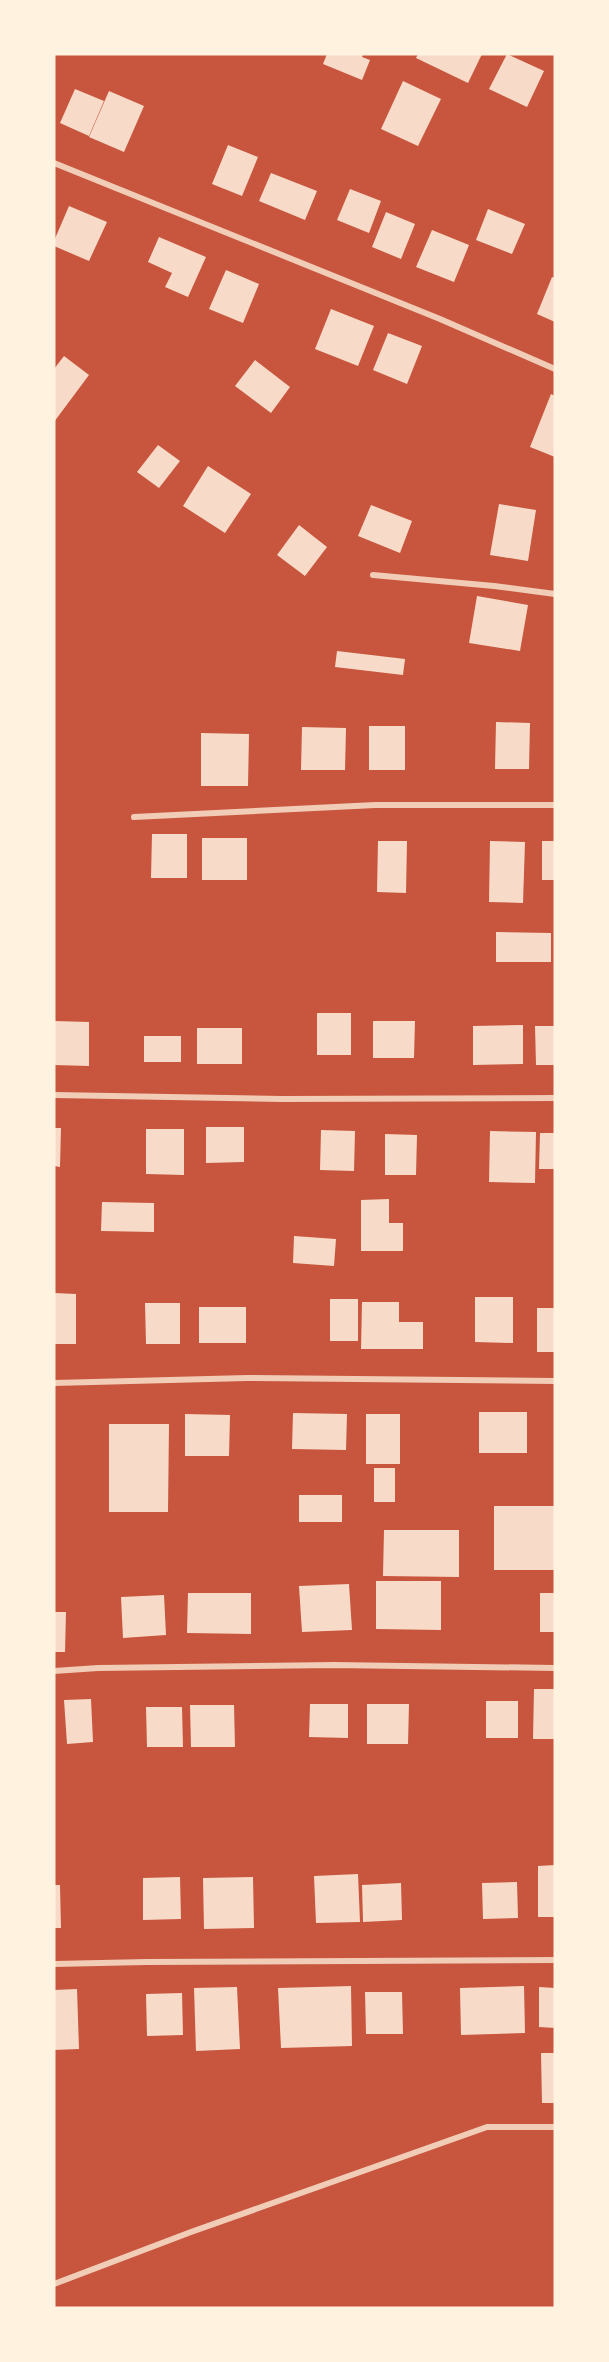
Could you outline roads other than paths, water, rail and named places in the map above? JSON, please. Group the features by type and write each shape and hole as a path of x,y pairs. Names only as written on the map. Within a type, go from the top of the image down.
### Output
{"street":[{"path":"54,163 440,319 555,369"},
{"path":"372,575 555,594"},
{"path":"134,817 375,805 555,806"},
{"path":"54,1095 282,1099 555,1098"},
{"path":"54,1383 247,1378 555,1382"},
{"path":"54,1671 98,1668 334,1665 555,1668"},
{"path":"54,1964 555,1960"},
{"path":"54,2284 191,2232 487,2127 555,2127"}]}
